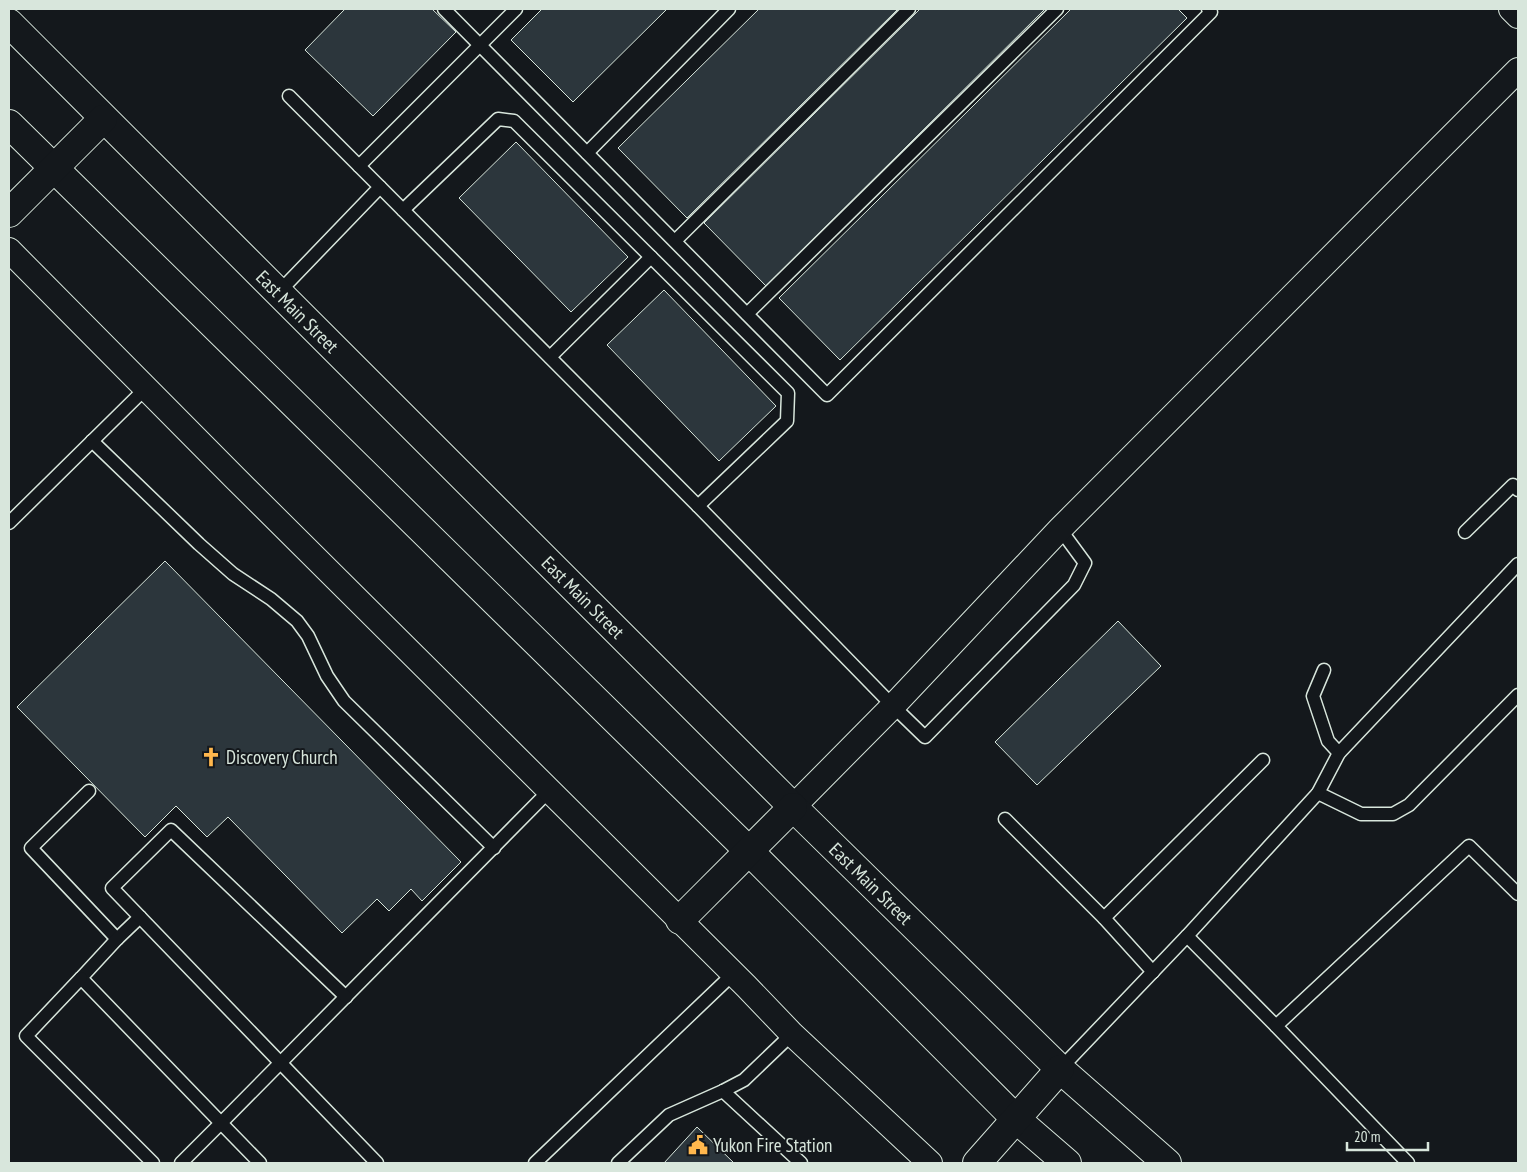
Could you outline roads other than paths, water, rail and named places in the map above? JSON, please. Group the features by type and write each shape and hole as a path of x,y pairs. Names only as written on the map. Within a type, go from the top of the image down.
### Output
{"highway":[{"name":"East Main Street","path":"9,23 793,807 1060,1069 1167,1163"},
{"path":"9,213 104,118"},
{"path":"9,124 749,851 1015,1118 1068,1163"},
{"path":"680,920 793,807"},
{"path":"977,1163 1060,1069"}],"street":[{"path":"1511,9 1518,16"},
{"path":"793,807 893,706 1060,529 1518,70"},
{"path":"9,250 549,792 734,973 792,1034 930,1163"}],"lane":[{"path":"444,9 827,395 1210,12 1208,9"},
{"path":"359,166 516,9"},
{"path":"587,153 729,9"},
{"path":"675,241 909,9"},
{"path":"747,314 1057,9"},
{"path":"289,96 698,506 925,737 1074,584 1085,563 1060,529"},
{"path":"403,210 498,119 514,121 788,393 787,421 698,506"},
{"path":"278,293 380,187"},
{"path":"550,357 651,257"},
{"path":"9,522 146,388"},
{"path":"92,440 213,556 297,621 308,636 326,676 344,700 494,848"},
{"path":"1465,532 1513,485 1518,490"},
{"path":"1060,1069 1187,936 1318,793 1339,753 1518,564"},
{"path":"1324,670 1313,696 1328,741 1339,753"},
{"path":"1318,793 1361,814 1393,814 1409,805 1518,696"},
{"path":"1104,918 1263,760"},
{"path":"89,791 31,848 117,939"},
{"path":"181,1163 549,792"},
{"path":"1005,819 1104,918 1153,972"},
{"path":"346,997 171,830 112,888 377,1163"},
{"path":"1276,1026 1469,846 1518,894"},
{"path":"140,917 26,1036 153,1163"},
{"path":"1187,936 1408,1163"},
{"path":"535,1163 734,973"},
{"path":"81,978 260,1163"},
{"path":"618,1163 670,1115 744,1080 792,1034"},
{"path":"723,1091 801,1163"}],"place":[{"name":"Discovery Church","path":"211,757"},
{"name":"Yukon Fire Station","path":"698,1145"}]}
